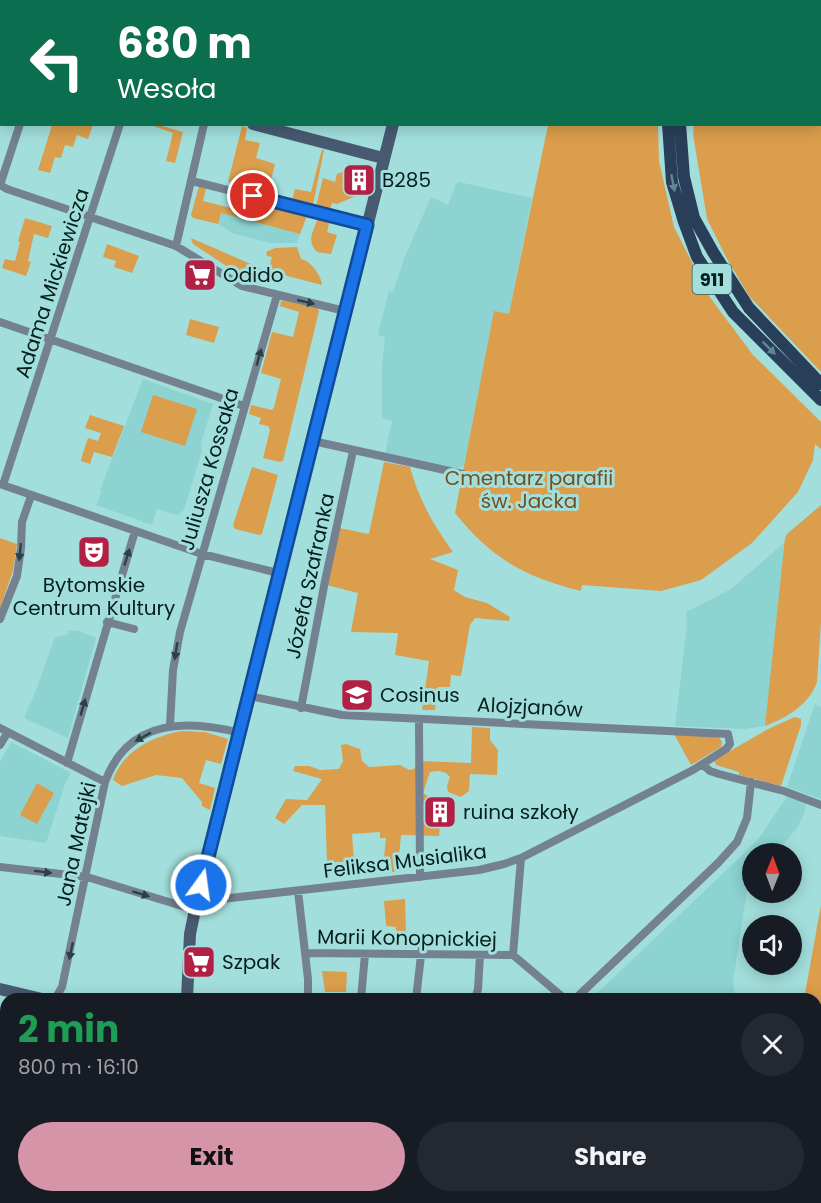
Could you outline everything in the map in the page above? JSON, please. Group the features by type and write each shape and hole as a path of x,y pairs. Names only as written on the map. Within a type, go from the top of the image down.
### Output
{"main road":[{"name":"911","path":"668,126 672,182 697,257 734,312 821,400"},
{"name":"911","path":"680,126 686,188 694,218 712,252 749,308 821,384"}],"street":[{"path":"19,126 0,185 7,189 176,246 242,285 345,311"},
{"name":"Adama Mickiewicza","path":"1,485 51,340 119,126"},
{"path":"176,246 204,126"},
{"path":"261,126 383,158"},
{"path":"187,993 189,950 196,905 392,126"},
{"path":"192,182 367,225"},
{"name":"Juliusza Kossaka","path":"170,725 175,651 244,406 278,295"},
{"path":"0,322 244,406"},
{"path":"313,441 463,474"},
{"name":"Józefa Szafranka","path":"301,708 353,451"},
{"path":"1,485 202,554 278,573"},
{"path":"0,619 17,576 22,522 31,496"},
{"path":"67,763 135,531"},
{"path":"107,622 134,629"},
{"name":"Alojzjanów","path":"249,696 342,715 728,734 730,744"},
{"path":"418,723 420,877"},
{"name":"Jana Matejki","path":"59,993 87,877 105,782 111,767 124,750 140,738 170,725 206,725 240,733"},
{"path":"0,745 4,730 105,782"},
{"name":"Feliksa Musialika","path":"0,867 87,877 196,905 204,901 479,870 521,858 703,765 730,744"},
{"path":"703,765 710,771 784,791 821,806"},
{"path":"581,993 718,863 737,842 747,818 751,782"},
{"path":"513,955 521,858"},
{"path":"298,891 308,993"},
{"path":"417,993 423,938"},
{"name":"Marii Konopnickiej","path":"305,953 513,955 558,993"},
{"path":"362,993 365,954"},
{"path":"477,993 480,955"},
{"path":"0,989 17,993"},
{"path":"212,1203 229,1203"}],"shaded area":[{"path":"459,182 532,198 509,314 494,312 464,466 457,468 385,454 392,421 382,418 382,365 385,337 378,335 389,291 393,292 404,259 431,197 448,205 456,184"},
{"path":"221,213 300,234 297,243 271,243 232,233 218,224"},
{"path":"143,379 213,404 184,510 177,515 157,509 152,525 96,505"},
{"path":"785,542 765,726 744,729 675,726 687,625 686,612 731,589"},
{"path":"68,630 79,631 96,638 68,738 24,718 55,637 68,635"},
{"path":"815,704 821,707 821,799 787,787"},
{"path":"11,742 71,773 65,784 46,843 0,836 0,762"},
{"path":"788,795 806,802 804,814 797,828 784,843 755,843"},
{"path":"742,855 742,903 745,903 733,982 734,993 597,993"}],"green space":[{"path":"52,126 93,126 88,139 77,135 73,147 65,145 61,158 55,157 50,173 38,170"},
{"path":"154,126 183,132 175,163 166,161 173,133"},
{"path":"242,126 247,128 245,140 260,143 256,158 275,164 268,192 257,189 260,175 245,172 241,185 228,182"},
{"name":"Cmentarz parafii św. Jacka","path":"548,126 658,126 659,161 674,227 709,296 753,355 821,422 821,449 815,444 813,460 798,492 752,543 701,580 661,591 582,585 581,591 561,586 526,572 482,543 455,513 494,311 509,314"},
{"path":"694,126 821,126 821,372 749,296 726,257 707,219 693,134"},
{"path":"322,149 324,150 313,205 292,200 295,189 311,192"},
{"path":"347,163 362,167 359,176 370,179 368,186 363,185 356,196 337,204 332,203 330,209 316,206 323,178 335,182 337,174 342,172 358,176 359,174 347,168"},
{"path":"199,186 206,188 203,201 235,209 239,196 307,213 307,216 300,234 221,213 218,224 193,218 191,215"},
{"path":"25,218 52,226 48,238 34,234 28,261 31,262 26,276 2,268 5,259 15,261"},
{"path":"318,218 330,220 327,232 337,235 331,254 317,252 312,244 311,240"},
{"path":"191,238 260,268 256,281 237,273 193,244"},
{"path":"107,244 139,256 132,273 114,267 116,261 103,257"},
{"path":"297,247 301,259 315,269 322,285 268,271 272,257 267,256 266,252 275,248"},
{"path":"281,301 317,308 319,311 283,461 280,462 263,458 270,430 268,426 259,424 261,418 249,414 251,405 272,410 274,407 281,379 261,373 272,332 293,337 299,312 280,306"},
{"path":"190,319 219,327 214,343 186,335"},
{"path":"153,395 197,409 185,446 141,432"},
{"path":"90,415 124,426 112,457 94,452 90,464 81,461 88,438 98,441 101,433 85,428"},
{"path":"384,462 410,467 427,511 453,552 430,559 458,570 454,590 465,597 487,603 510,617 509,621 475,618 470,625 461,676 451,675 450,687 438,687 435,710 422,710 429,661 395,655 398,633 351,632 358,593 327,585 339,528 369,534"},
{"path":"252,467 278,475 262,534 259,535 235,529 233,525"},
{"path":"821,505 821,622 817,682 803,704 796,710 765,726 785,538"},
{"path":"0,538 17,544 13,571 0,608"},
{"path":"795,717 801,719 801,725 781,786 739,775 739,772 716,765 714,760 770,728"},
{"path":"472,727 490,728 490,740 498,750 497,775 470,774 469,791 461,797 448,792 450,777 446,773 430,772 423,793 429,797 429,823 440,824 439,836 401,835 399,856 402,871 392,872 390,857 384,857 386,838 380,838 380,832 352,834 354,861 327,863 325,805 302,805 284,824 275,818 286,799 307,800 322,779 293,771 295,766 309,766 320,770 339,769 343,761 341,745 346,744 360,749 362,761 369,767 400,765 409,770 414,769 420,761 471,763"},
{"path":"205,732 228,739 221,764 206,760 199,783 215,788 210,810 202,806 202,802 182,778 156,775 122,786 113,780 124,761 140,746 171,733"},
{"path":"674,734 719,737 722,742 721,747 691,765"},
{"path":"37,783 54,793 37,824 20,815"},
{"path":"405,899 406,934 396,934 396,927 386,926 384,901"},
{"path":"821,905 821,993 805,993"},
{"path":"322,971 347,972 346,992 325,992"}],"place":[{"name":"B285","path":"359,180"},
{"name":"Odido","path":"200,275"},
{"name":"Bytomskie Centrum Kultury","path":"94,552"},
{"name":"Cosinus","path":"357,695"},
{"name":"ruina szkoły","path":"440,812"},
{"name":"Szpak","path":"199,962"}],"route":[{"path":"201,885 367,225 253,196"}]}
